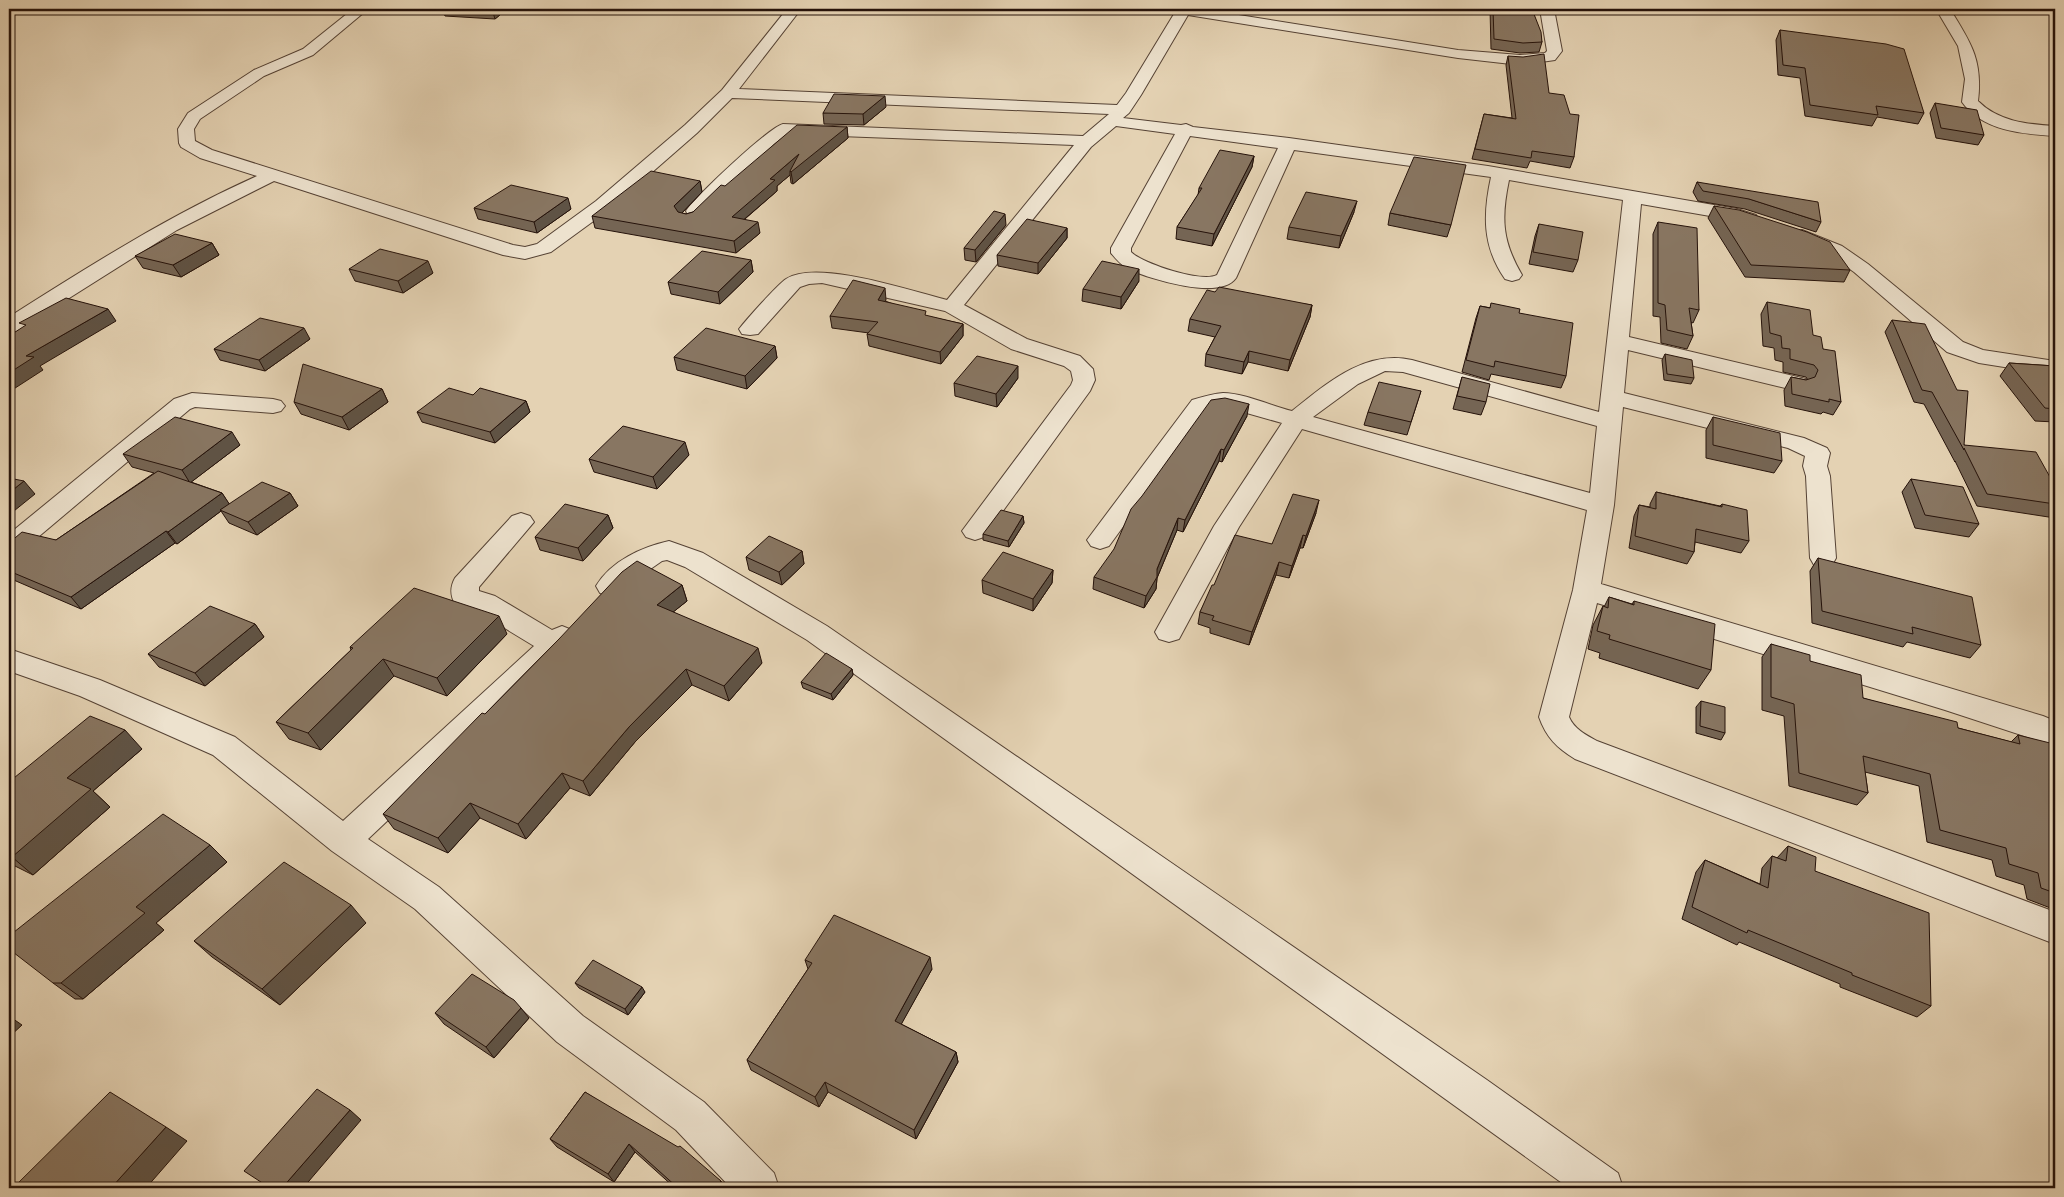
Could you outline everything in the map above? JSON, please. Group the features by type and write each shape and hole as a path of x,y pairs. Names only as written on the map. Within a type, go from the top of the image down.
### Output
{"street":[{"path":"361,9 308,52 259,72 194,116 186,128 187,143 206,154 510,251 534,252 544,248 603,205 691,129 728,93 794,9"},
{"path":"952,307 1085,144 1117,115 1183,10 1458,54 1520,60 1550,57 1555,51 1547,9"},
{"path":"1943,9 1965,46 1974,78 1970,102 1978,112 1995,121 2055,131"},
{"path":"728,93 1117,115 1186,130 1501,174 1737,215 1834,250 1861,268 1955,347 1979,356 2055,368"},
{"path":"688,218 768,140 782,129 1078,140 1085,144"},
{"path":"1186,130 1121,248 1121,253 1125,259 1136,265 1212,284 1226,278 1289,143"},
{"path":"1501,174 1493,219 1495,240 1501,258 1512,275"},
{"path":"9,326 135,247 234,192 273,175"},
{"path":"1633,196 1601,505 1586,590 1554,717 1558,728 1570,740 1595,754 2055,928"},
{"path":"750,329 793,283 806,278 822,277 952,307 1019,344 1072,362 1082,370 1084,380 1082,386 975,531"},
{"path":"1618,341 1798,384"},
{"path":"1170,632 1227,526 1296,420 1332,390 1361,374 1384,364 1412,367 1609,422"},
{"path":"1612,397 1796,443 1818,453 1815,466 1818,476 1823,558"},
{"path":"9,548 182,404 192,400 273,406"},
{"path":"1100,540 1200,404 1221,400 1231,401 1601,505"},
{"path":"521,522 464,585 465,596 485,603 555,645"},
{"path":"344,841 555,645 616,578 652,554 670,550 694,560 817,633 1448,1076 1603,1188"},
{"path":"1586,590 1980,708 2055,734"},
{"path":"9,660 90,688 224,746 344,841 427,898 570,1029 690,1116 759,1188"}],"building":[{"path":"1493,9 1532,9 1541,32 1542,42 1523,43 1494,39"},
{"path":"1780,30 1886,44 1904,49 1924,113 1876,106 1878,115 1810,105 1805,68 1783,65"},
{"path":"1544,54 1549,93 1564,95 1570,114 1579,115 1574,157 1532,151 1531,158 1475,149 1484,114 1516,119 1508,56 1523,57"},
{"path":"834,94 885,96 863,114 823,113"},
{"path":"1935,103 1977,110 1984,135 1941,128"},
{"path":"797,125 847,127 791,172 799,154 770,179 775,180 732,217 758,222 734,241 592,216 651,171 700,181 674,206 678,212 686,214 693,212 721,185 725,186"},
{"path":"1220,150 1254,156 1214,234 1177,227 1202,188 1199,188"},
{"path":"1414,157 1466,165 1451,225 1390,213"},
{"path":"1697,182 1818,202 1821,222 1749,199 1703,191"},
{"path":"511,185 568,198 534,222 474,208"},
{"path":"1306,192 1357,201 1341,236 1289,227"},
{"path":"1714,206 1739,210 1807,232 1830,242 1850,270 1751,265"},
{"path":"994,211 1005,214 975,250 964,248"},
{"path":"1027,219 1067,228 1038,263 997,255"},
{"path":"1658,222 1697,228 1699,310 1689,308 1693,336 1667,330 1665,305 1658,303"},
{"path":"1539,224 1583,232 1578,260 1533,252"},
{"path":"175,234 212,243 173,265 135,256"},
{"path":"380,249 428,261 398,281 349,269"},
{"path":"702,251 751,260 718,292 668,282"},
{"path":"1102,261 1139,269 1121,297 1083,289"},
{"path":"853,280 885,288 878,300 926,311 925,315 963,324 940,352 867,334 878,322 830,316"},
{"path":"1219,287 1312,305 1290,360 1249,351 1244,362 1206,354 1221,326 1190,319 1207,290 1215,292"},
{"path":"66,298 108,309 26,356 34,357 9,373 9,336 26,325 19,323"},
{"path":"1767,302 1810,310 1813,335 1821,337 1823,349 1835,351 1841,402 1829,399 1829,402 1792,394 1791,377 1806,380 1815,377 1818,370 1814,365 1790,359 1790,349 1782,348 1781,336 1770,333"},
{"path":"1491,303 1520,309 1519,313 1573,323 1566,376 1495,361 1494,367 1466,360 1480,306 1490,308"},
{"path":"260,318 304,328 259,360 214,349"},
{"path":"1892,320 1925,324 1957,390 1968,391 1964,445 2036,452 2055,486 2055,504 1987,494 1964,448 1964,450 1932,392 1922,390"},
{"path":"706,328 775,346 745,376 674,357"},
{"path":"1665,354 1692,360 1694,378 1667,374"},
{"path":"977,356 1018,366 996,394 954,383"},
{"path":"2009,363 2055,366 2055,409 2045,408"},
{"path":"303,364 382,389 342,417 294,402"},
{"path":"1462,377 1490,384 1486,402 1457,396"},
{"path":"1379,382 1421,391 1411,422 1368,412"},
{"path":"449,388 473,395 480,388 526,401 490,432 417,412"},
{"path":"1225,398 1249,404 1224,450 1221,449 1185,520 1178,518 1157,569 1157,577 1146,596 1094,577 1114,549 1131,509 1211,400"},
{"path":"175,417 232,432 182,470 123,454"},
{"path":"1713,417 1780,433 1782,461 1713,445"},
{"path":"623,426 685,442 653,477 589,459"},
{"path":"158,471 222,493 71,597 9,571 9,543 22,532 56,540"},
{"path":"9,478 24,481 9,493"},
{"path":"1911,479 1963,487 1979,524 1925,515"},
{"path":"262,482 290,493 248,522 220,510"},
{"path":"1656,492 1722,507 1722,504 1747,510 1749,541 1696,529 1694,552 1635,536 1639,505 1656,509"},
{"path":"1293,494 1319,500 1306,536 1303,535 1292,566 1279,562 1252,632 1212,620 1214,616 1200,612 1212,585 1214,585 1235,535 1272,544"},
{"path":"565,504 608,515 578,548 535,537"},
{"path":"1001,510 1023,516 1008,541 983,534"},
{"path":"769,536 802,551 779,572 746,557"},
{"path":"1003,552 1053,570 1033,599 982,580"},
{"path":"1818,558 1972,597 1981,645 1912,627 1913,634 1822,611"},
{"path":"637,561 682,585 657,605 758,648 724,686 686,669 629,727 583,781 562,773 518,824 470,803 438,838 383,814 482,713 485,714 622,572"},
{"path":"414,588 499,616 437,678 383,659 308,733 276,722 353,648 350,647"},
{"path":"1609,597 1634,605 1634,601 1715,624 1711,670 1609,639 1610,635 1597,631 1603,606 1608,608"},
{"path":"210,606 255,624 195,673 148,654"},
{"path":"1771,644 1810,655 1810,661 1861,675 1863,698 1957,722 1958,728 2020,744 2018,735 2050,743 2055,762 2055,893 2041,888 2038,873 2009,864 2006,848 1940,830 1930,774 1863,756 1868,793 1799,773 1794,704 1771,697"},
{"path":"826,653 852,669 831,694 801,682"},
{"path":"1701,701 1725,707 1725,733 1700,726"},
{"path":"90,716 125,730 67,778 91,789 12,857 9,855 9,782"},
{"path":"163,814 210,845 136,907 145,913 61,983 53,983 9,949 9,936"},
{"path":"1788,846 1816,857 1815,871 1929,913 1931,1006 1852,975 1852,973 1748,930 1747,933 1692,907 1705,860 1768,888 1772,856 1786,861"},
{"path":"284,862 351,905 262,989 194,941"},
{"path":"834,915 930,957 895,1021 956,1052 914,1130 825,1082 815,1097 747,1060 812,963 805,960"},
{"path":"593,960 642,987 625,1009 575,983"},
{"path":"472,974 514,1000 521,1008 486,1047 435,1013"},
{"path":"317,1089 350,1110 282,1188 270,1188 244,1171"},
{"path":"110,1092 166,1127 111,1188 13,1188"},
{"path":"585,1092 678,1147 680,1146 721,1181 715,1188 678,1188 629,1144 608,1174 550,1139"}]}
